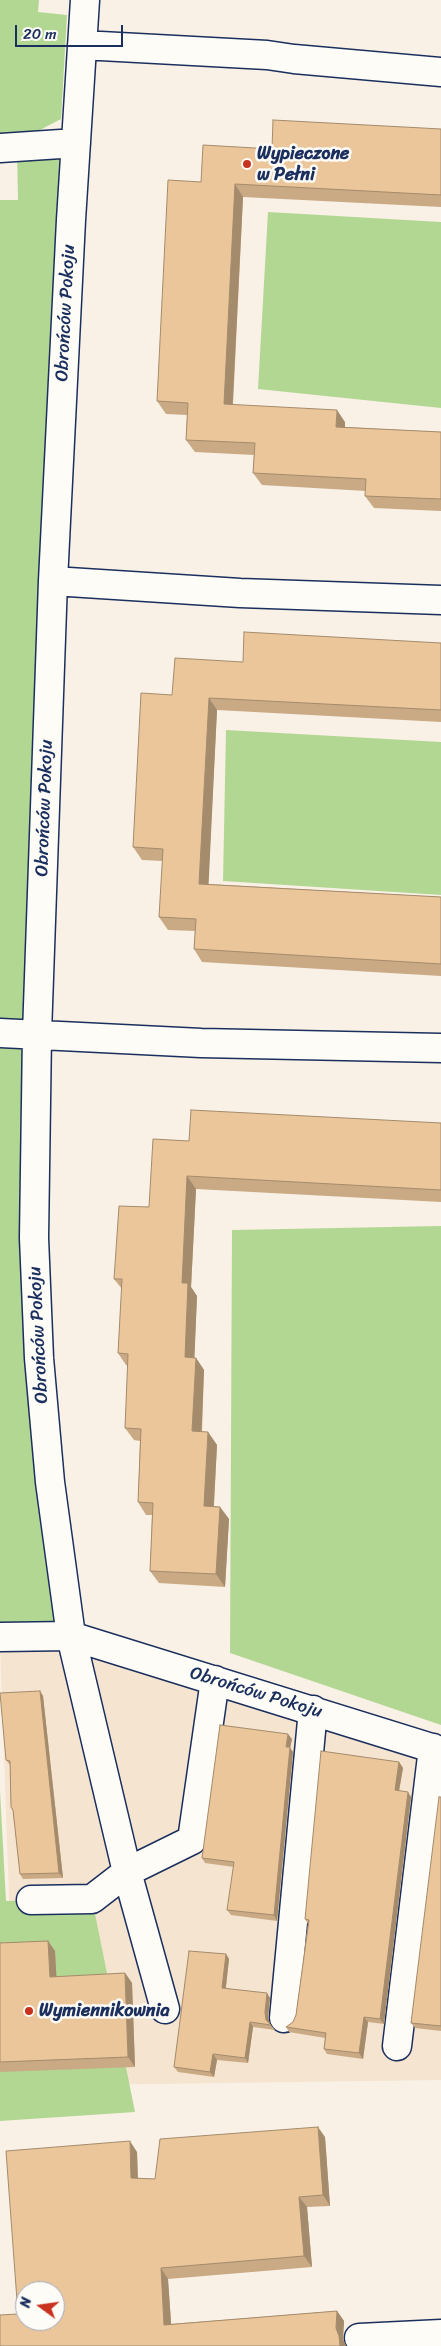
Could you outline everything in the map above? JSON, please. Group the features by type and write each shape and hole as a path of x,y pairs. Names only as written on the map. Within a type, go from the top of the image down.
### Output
{"street":[{"name":"Obrońców Pokoju","path":"71,1636 50,1482 39,1358 34,1238 37,1034 53,582 85,0"},
{"path":"82,45 267,55 441,72"},
{"path":"0,148 76,143"},
{"path":"53,582 441,600"},
{"path":"0,1033 201,1043 441,1048"},
{"name":"Obrońców Pokoju","path":"0,1637 71,1636 437,1750"},
{"path":"71,1636 127,1872 165,2009"},
{"path":"31,1900 92,1899 127,1872 192,1840 215,1680"},
{"path":"284,2018 313,1710"},
{"path":"397,2046 437,1750"},
{"path":"359,2338 441,2334"}],"shaded area":[{"path":"62,1642 441,1758 441,2080 82,2085 10,1925 0,1645"}],"green space":[{"path":"0,0 39,0 38,12 67,15 61,119 36,132 0,133"},
{"path":"76,143 34,1238 71,1636 0,1637 0,200 18,200 17,148"},
{"path":"268,212 441,222 441,408 258,389"},
{"path":"226,730 441,742 441,895 223,881"},
{"path":"441,1226 441,1725 230,1653 232,1230"},
{"path":"0,1791 6,1901 92,1899 135,2112 0,2121"}],"building":[{"path":"273,120 441,129 441,195 235,184 224,404 337,410 336,427 441,432 441,499 365,496 366,479 253,473 255,443 186,440 188,403 157,401 168,180 201,182 203,145 272,149"},
{"path":"244,632 441,643 441,710 209,698 199,884 441,897 441,964 194,949 196,919 159,917 163,849 133,847 141,693 172,695 175,658 243,662"},
{"path":"191,1110 441,1123 441,1190 187,1176 182,1283 188,1283 185,1357 196,1358 192,1431 208,1432 204,1506 220,1507 216,1574 150,1571 153,1503 138,1502 141,1429 125,1428 128,1354 118,1353 122,1279 114,1279 119,1206 149,1207 153,1139 189,1141"},
{"path":"40,1691 59,1873 20,1874 13,1810 11,1807 10,1761 6,1760 0,1693"},
{"path":"220,1725 288,1734 286,1747 290,1747 274,1915 227,1910 234,1862 202,1858"},
{"path":"321,1751 399,1762 395,1790 408,1792 380,2019 364,2017 359,2053 324,2049 326,2033 286,2027 293,2022 296,2015 309,1920 305,1919"},
{"path":"439,1797 441,1797 441,2026 411,2023"},
{"path":"48,1941 50,1977 125,1973 128,2057 0,2062 0,1943"},
{"path":"189,1951 226,1954 222,1988 267,1993 266,2020 271,2025 250,2022 245,2058 213,2054 210,2072 174,2067"},
{"path":"318,2127 323,2195 299,2197 304,2256 161,2268 164,2325 337,2311 336,2328 340,2346 0,2346 0,2315 15,2314 15,2331 65,2331 65,2281 16,2281 6,2151 130,2141 131,2178 155,2179 160,2139"}],"place":[{"name":"Wypieczone w Pełni","path":"247,164"},
{"name":"Wymiennikownia","path":"29,2011"}]}
